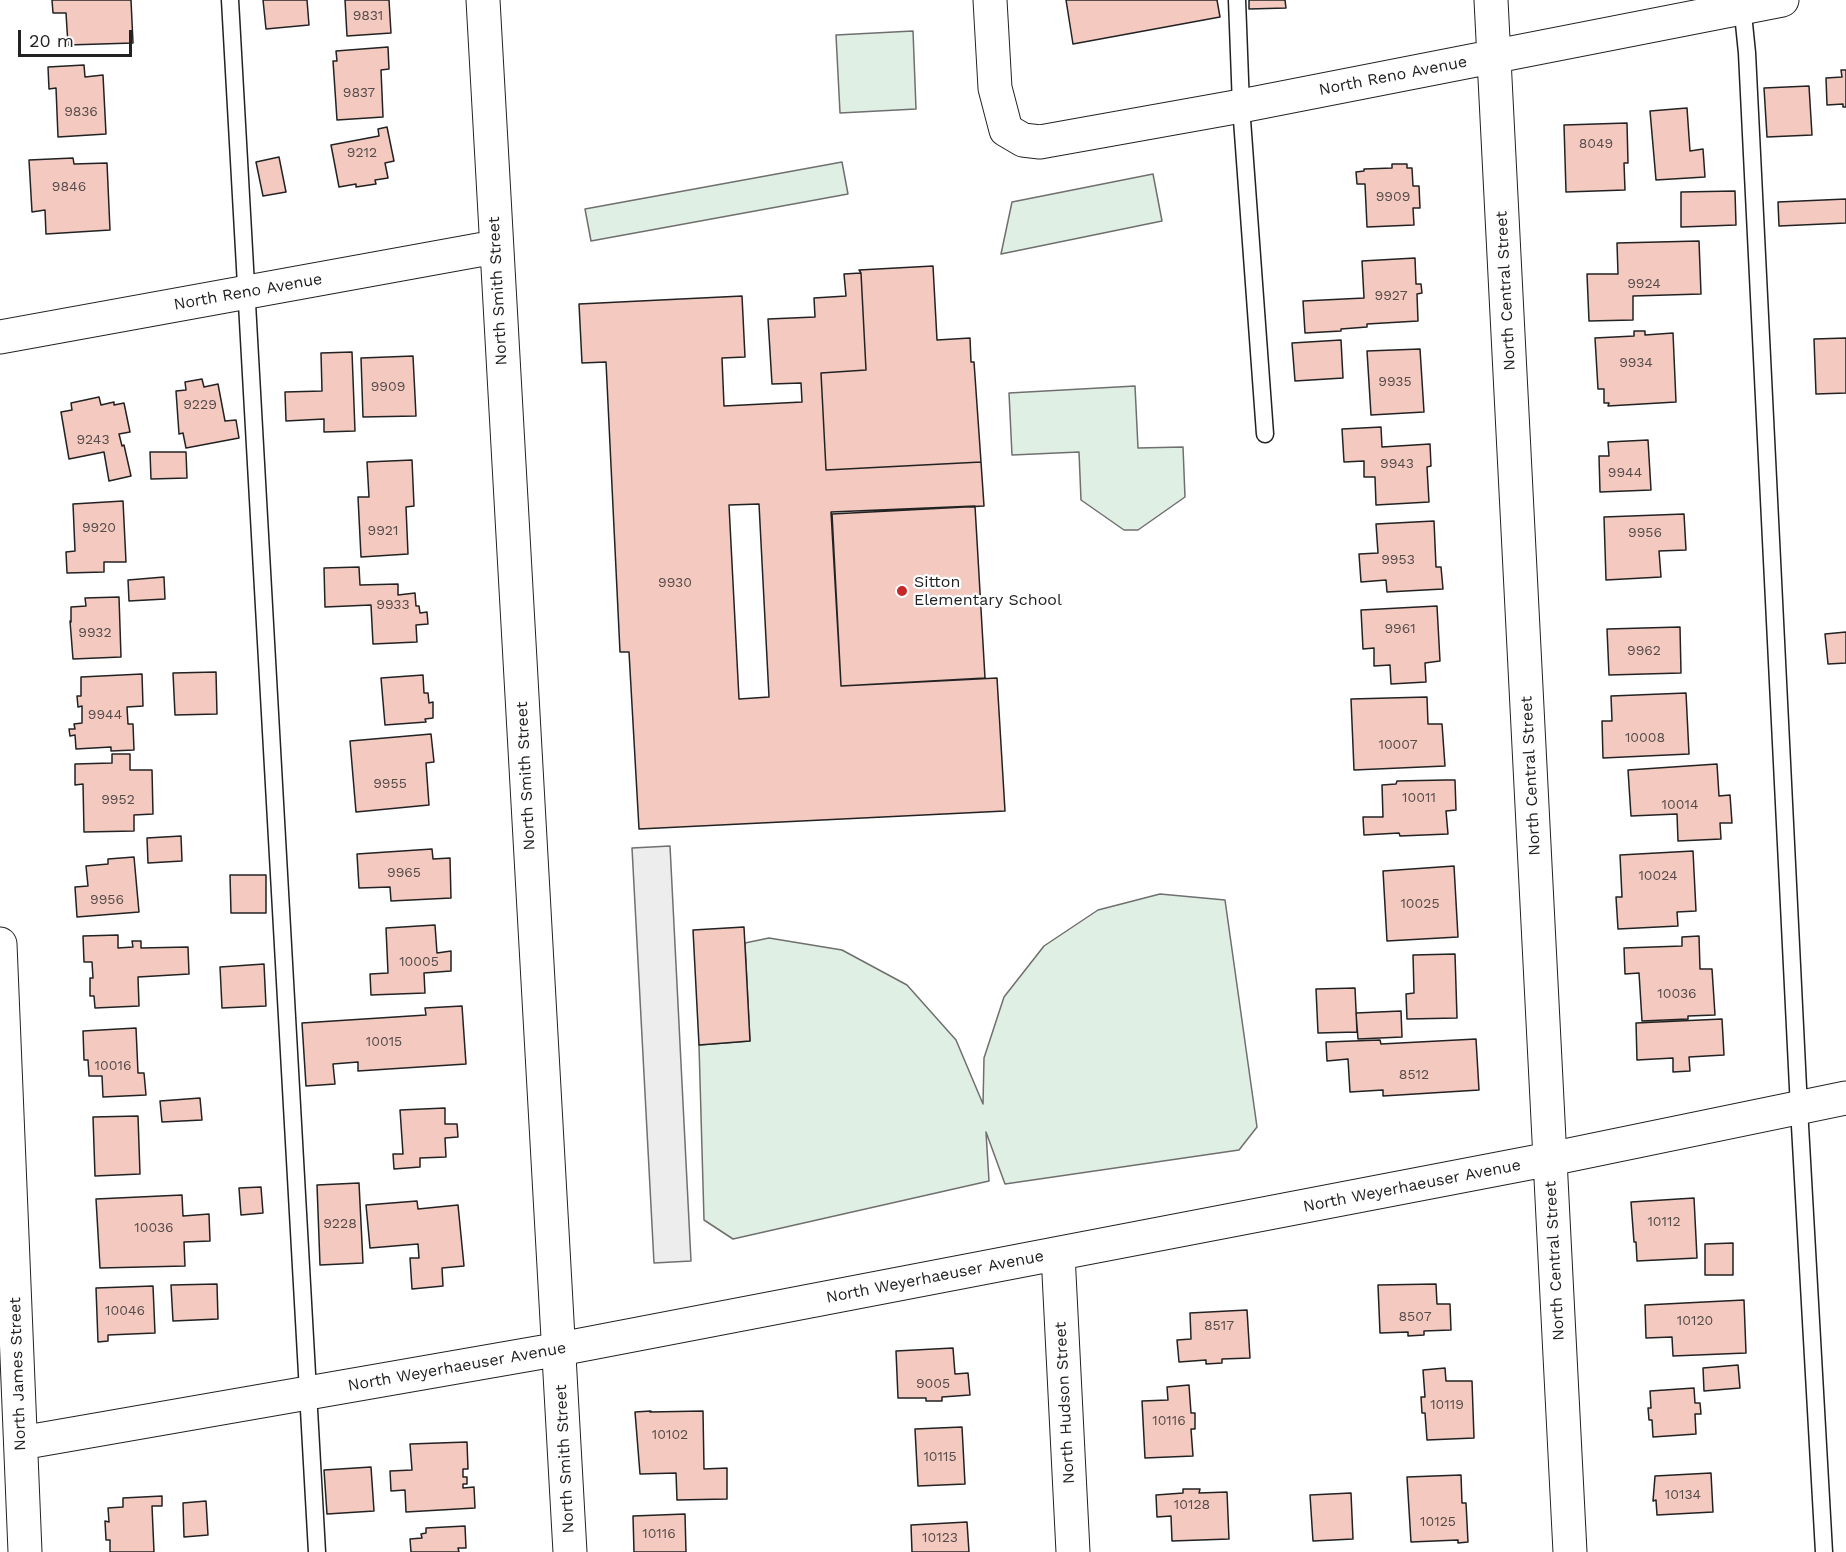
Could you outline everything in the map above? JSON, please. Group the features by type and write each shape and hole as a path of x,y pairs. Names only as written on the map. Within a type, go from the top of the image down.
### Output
{"street":[{"name":"North Smith Street","path":"483,0 495,247 570,1552"},
{"name":"North Reno Avenue","path":"990,0 995,88 1006,130 1023,140 1040,142 1493,57 1742,4 1782,0"},
{"name":"North Central Street","path":"1491,0 1570,1552"},
{"name":"North Reno Avenue","path":"0,337 495,247"},
{"name":"North James Street","path":"0,944 25,1552"},
{"name":"North Weyerhaeuser Avenue","path":"21,1443 560,1349 1550,1159 1846,1098"},
{"name":"North Hudson Street","path":"1058,1254 1072,1552"}],"lane":[{"path":"230,0 317,1552"},
{"path":"1237,0 1241,106 1264,434"},
{"path":"1742,4 1747,53 1799,1108 1824,1552"}],"green space":[{"path":"913,31 916,109 840,113 836,35"},
{"path":"842,162 848,194 591,241 585,209"},
{"path":"1153,174 1162,221 1001,254 1012,202"},
{"path":"1135,386 1138,448 1183,447 1185,497 1138,530 1124,530 1081,500 1079,452 1012,455 1009,393"},
{"path":"1160,894 1225,900 1257,1127 1239,1150 1005,1184 986,1132 989,1181 733,1239 704,1220 699,1045 750,1041 745,943 769,938 842,950 907,985 956,1040 983,1104 984,1058 1004,997 1044,946 1098,910"}],"shaded area":[{"path":"670,846 691,1261 654,1263 632,848"}],"building":[{"path":"52,0 131,0 133,43 68,45 66,13 53,13"},
{"path":"263,0 307,0 309,25 266,29"},
{"path":"345,0 389,0 391,33 347,36"},
{"path":"1066,0 1217,0 1220,17 1073,44"},
{"path":"1249,0 1285,0 1286,8 1249,9"},
{"path":"388,47 389,69 381,70 383,117 337,120 333,61 337,61 336,51"},
{"path":"84,65 85,77 103,75 106,134 58,137 56,88 49,89 48,67"},
{"path":"1841,70 1846,70 1846,107 1843,107 1843,104 1827,105 1826,78 1842,77"},
{"path":"1809,86 1812,135 1767,137 1764,88"},
{"path":"1687,108 1690,151 1703,149 1705,177 1656,180 1650,111"},
{"path":"1627,123 1628,163 1624,163 1625,190 1566,192 1564,125"},
{"path":"387,127 394,161 385,163 388,178 375,180 376,184 339,187 331,145 379,136 378,129"},
{"path":"279,157 286,192 263,196 256,162"},
{"path":"73,158 74,164 107,163 110,230 46,234 45,210 32,212 29,160"},
{"path":"1392,164 1407,164 1407,168 1412,168 1413,186 1419,186 1420,208 1413,208 1414,225 1367,227 1365,184 1357,184 1356,172 1364,171 1364,169 1392,168"},
{"path":"1735,191 1736,225 1681,227 1681,192"},
{"path":"1846,199 1846,223 1779,226 1778,202"},
{"path":"1699,241 1701,294 1633,296 1633,320 1589,321 1587,274 1618,274 1617,243"},
{"path":"1415,258 1416,284 1421,284 1422,293 1417,294 1418,321 1367,324 1367,327 1341,329 1341,331 1305,333 1303,301 1364,298 1362,261"},
{"path":"933,266 937,340 970,338 971,362 974,362 981,462 826,470 821,373 866,370 859,270"},
{"path":"861,273 866,370 821,373 826,470 981,462 984,506 832,514 841,686 997,678 1005,811 639,829 629,652 620,652 606,362 582,363 579,304 742,296 745,357 722,358 724,406 802,402 801,383 772,384 768,319 815,317 814,298 846,296 844,274","holes":["759,504 769,697 739,699 729,505"]},
{"path":"1634,331 1645,331 1645,335 1673,333 1676,402 1608,406 1609,403 1604,403 1604,389 1598,389 1595,338 1634,336"},
{"path":"1846,338 1846,393 1816,394 1814,339"},
{"path":"1341,340 1343,378 1295,381 1292,343"},
{"path":"1420,349 1424,412 1371,415 1367,351"},
{"path":"352,352 355,431 324,432 324,419 286,421 285,392 322,391 321,353"},
{"path":"413,356 416,416 363,417 361,358"},
{"path":"202,379 204,387 218,384 225,421 236,420 239,438 186,448 183,433 179,434 176,391 186,390 185,382"},
{"path":"99,397 101,405 114,402 114,405 124,403 130,432 119,434 131,476 109,481 104,452 69,459 61,412 72,410 71,403"},
{"path":"1381,427 1382,447 1430,444 1431,466 1427,467 1429,502 1376,505 1375,477 1364,477 1364,461 1344,462 1342,429"},
{"path":"1648,440 1651,490 1600,492 1599,456 1609,456 1608,442"},
{"path":"150,452 186,452 187,478 151,479"},
{"path":"412,460 414,506 406,507 408,554 361,557 358,497 369,497 367,462"},
{"path":"123,501 126,562 104,562 104,572 67,573 66,552 75,551 73,504"},
{"path":"975,506 985,678 841,686 831,512"},
{"path":"1684,514 1686,550 1659,551 1661,577 1606,580 1604,517"},
{"path":"1434,521 1436,567 1441,567 1443,589 1387,592 1386,580 1361,582 1359,554 1378,553 1376,524"},
{"path":"359,567 360,585 398,584 398,595 415,593 416,606 419,606 420,613 427,612 428,624 416,625 417,642 373,644 371,605 325,607 324,568"},
{"path":"164,577 165,599 129,601 128,580"},
{"path":"119,597 121,657 73,659 71,607 86,606 85,598"},
{"path":"1437,606 1440,661 1425,663 1426,682 1391,684 1390,665 1374,666 1374,648 1363,649 1361,610"},
{"path":"1680,627 1681,673 1609,675 1607,629"},
{"path":"1846,632 1846,663 1828,664 1825,634"},
{"path":"216,672 217,714 175,715 173,673"},
{"path":"142,674 143,706 127,707 128,724 133,724 134,750 111,751 111,747 76,749 75,735 70,736 69,729 75,729 74,724 82,723 82,706 78,707 77,696 81,696 81,677"},
{"path":"423,675 424,693 428,693 429,703 433,702 433,718 425,719 426,722 385,725 381,678"},
{"path":"1686,693 1689,754 1603,758 1602,721 1612,721 1611,696"},
{"path":"1427,697 1428,724 1442,724 1445,766 1354,770 1351,699"},
{"path":"431,734 434,762 426,763 429,805 356,812 350,741"},
{"path":"112,754 130,754 130,770 152,770 153,814 134,815 134,831 84,832 83,784 75,785 75,764 112,763"},
{"path":"1717,764 1719,796 1730,795 1732,823 1720,823 1721,839 1678,841 1677,814 1631,816 1628,770"},
{"path":"1455,780 1456,810 1446,811 1448,834 1364,835 1363,817 1383,817 1382,785 1396,784 1397,781"},
{"path":"181,836 182,861 148,863 147,838"},
{"path":"432,849 433,859 450,858 451,898 391,901 390,887 359,888 357,854"},
{"path":"1693,851 1696,911 1677,912 1678,926 1618,929 1616,897 1622,897 1620,855"},
{"path":"134,857 139,912 77,917 75,887 88,886 86,866 108,864 108,859"},
{"path":"1454,866 1458,937 1387,941 1383,871"},
{"path":"230,875 266,875 266,913 231,913"},
{"path":"435,925 437,953 451,951 451,971 424,973 425,993 371,995 370,974 388,973 386,928"},
{"path":"744,927 750,1041 699,1045 693,930"},
{"path":"118,935 118,948 133,947 132,941 141,941 141,948 188,947 189,974 138,977 139,1006 95,1008 94,996 90,996 90,978 93,978 92,962 84,962 83,936"},
{"path":"1699,936 1700,969 1712,969 1715,1015 1642,1021 1639,973 1625,974 1624,948 1682,946 1682,937"},
{"path":"1455,954 1457,1018 1407,1019 1406,994 1414,993 1413,955"},
{"path":"264,964 266,1006 222,1008 220,967"},
{"path":"1355,988 1357,1032 1318,1033 1316,989"},
{"path":"462,1006 466,1064 358,1071 358,1062 333,1064 335,1084 306,1086 302,1023 426,1015 425,1008"},
{"path":"1401,1011 1402,1037 1358,1039 1356,1013"},
{"path":"1722,1019 1724,1055 1689,1057 1690,1071 1673,1072 1673,1058 1637,1060 1636,1023"},
{"path":"136,1028 138,1073 144,1073 146,1095 103,1097 102,1076 89,1076 88,1060 84,1060 83,1031"},
{"path":"1476,1039 1479,1090 1383,1096 1383,1090 1350,1092 1348,1059 1327,1061 1326,1042 1380,1040 1381,1044"},
{"path":"200,1098 202,1120 162,1122 160,1101"},
{"path":"445,1108 445,1124 457,1124 458,1137 445,1138 446,1157 420,1158 420,1167 394,1169 393,1154 403,1154 400,1110"},
{"path":"138,1116 140,1174 95,1176 93,1117"},
{"path":"359,1183 363,1263 320,1265 317,1185"},
{"path":"261,1187 263,1213 241,1215 239,1188"},
{"path":"182,1195 183,1216 209,1214 210,1241 184,1242 185,1266 100,1268 96,1199"},
{"path":"1694,1198 1697,1258 1637,1261 1631,1202"},
{"path":"417,1201 418,1209 458,1205 464,1266 442,1268 443,1286 412,1289 410,1258 419,1258 418,1244 370,1248 366,1205"},
{"path":"1733,1243 1733,1275 1705,1275 1705,1244"},
{"path":"217,1284 218,1319 173,1321 171,1285"},
{"path":"1436,1284 1437,1304 1450,1304 1451,1330 1424,1331 1424,1335 1408,1336 1408,1332 1380,1333 1378,1285"},
{"path":"153,1286 155,1333 108,1335 108,1341 98,1342 96,1288"},
{"path":"1744,1300 1746,1353 1673,1356 1672,1337 1646,1338 1645,1305"},
{"path":"1247,1310 1250,1358 1222,1359 1222,1363 1206,1364 1206,1360 1179,1362 1177,1340 1191,1339 1190,1313"},
{"path":"953,1348 955,1374 968,1373 970,1395 942,1397 942,1401 926,1401 926,1398 898,1398 896,1351"},
{"path":"1738,1365 1740,1388 1704,1391 1703,1368"},
{"path":"1445,1368 1446,1381 1472,1381 1474,1438 1427,1440 1421,1397 1425,1397 1423,1370"},
{"path":"1189,1385 1191,1413 1195,1413 1195,1429 1191,1429 1193,1456 1145,1458 1142,1401 1168,1400 1167,1387"},
{"path":"1694,1388 1695,1403 1700,1403 1701,1414 1695,1414 1696,1434 1653,1437 1652,1420 1649,1420 1648,1408 1651,1408 1650,1391"},
{"path":"703,1411 704,1469 727,1468 727,1499 677,1500 676,1473 640,1474 635,1412"},
{"path":"962,1427 965,1484 918,1486 915,1429"},
{"path":"467,1442 468,1469 463,1469 463,1477 467,1477 467,1484 463,1484 463,1488 474,1487 475,1508 406,1512 405,1490 391,1491 390,1471 412,1470 410,1444"},
{"path":"371,1467 374,1511 327,1514 324,1470"},
{"path":"1711,1473 1713,1512 1657,1515 1656,1500 1653,1501 1655,1476"},
{"path":"1461,1475 1462,1503 1466,1503 1468,1542 1458,1543 1458,1540 1411,1542 1407,1477"},
{"path":"1183,1489 1200,1489 1199,1493 1227,1492 1229,1539 1172,1541 1171,1516 1157,1517 1156,1495 1183,1493"},
{"path":"1351,1493 1353,1539 1313,1541 1310,1495"},
{"path":"162,1496 162,1506 152,1506 154,1552 110,1552 110,1540 106,1540 105,1521 109,1522 108,1508 123,1507 123,1498"},
{"path":"206,1501 208,1535 184,1537 183,1503"},
{"path":"685,1514 686,1552 634,1552 633,1516"},
{"path":"967,1522 969,1552 912,1552 911,1525"},
{"path":"465,1526 466,1548 458,1548 459,1552 411,1552 410,1539 422,1538 421,1534 426,1533 426,1528"}],"place":[{"name":"Sitton Elementary School","path":"902,591"}]}
